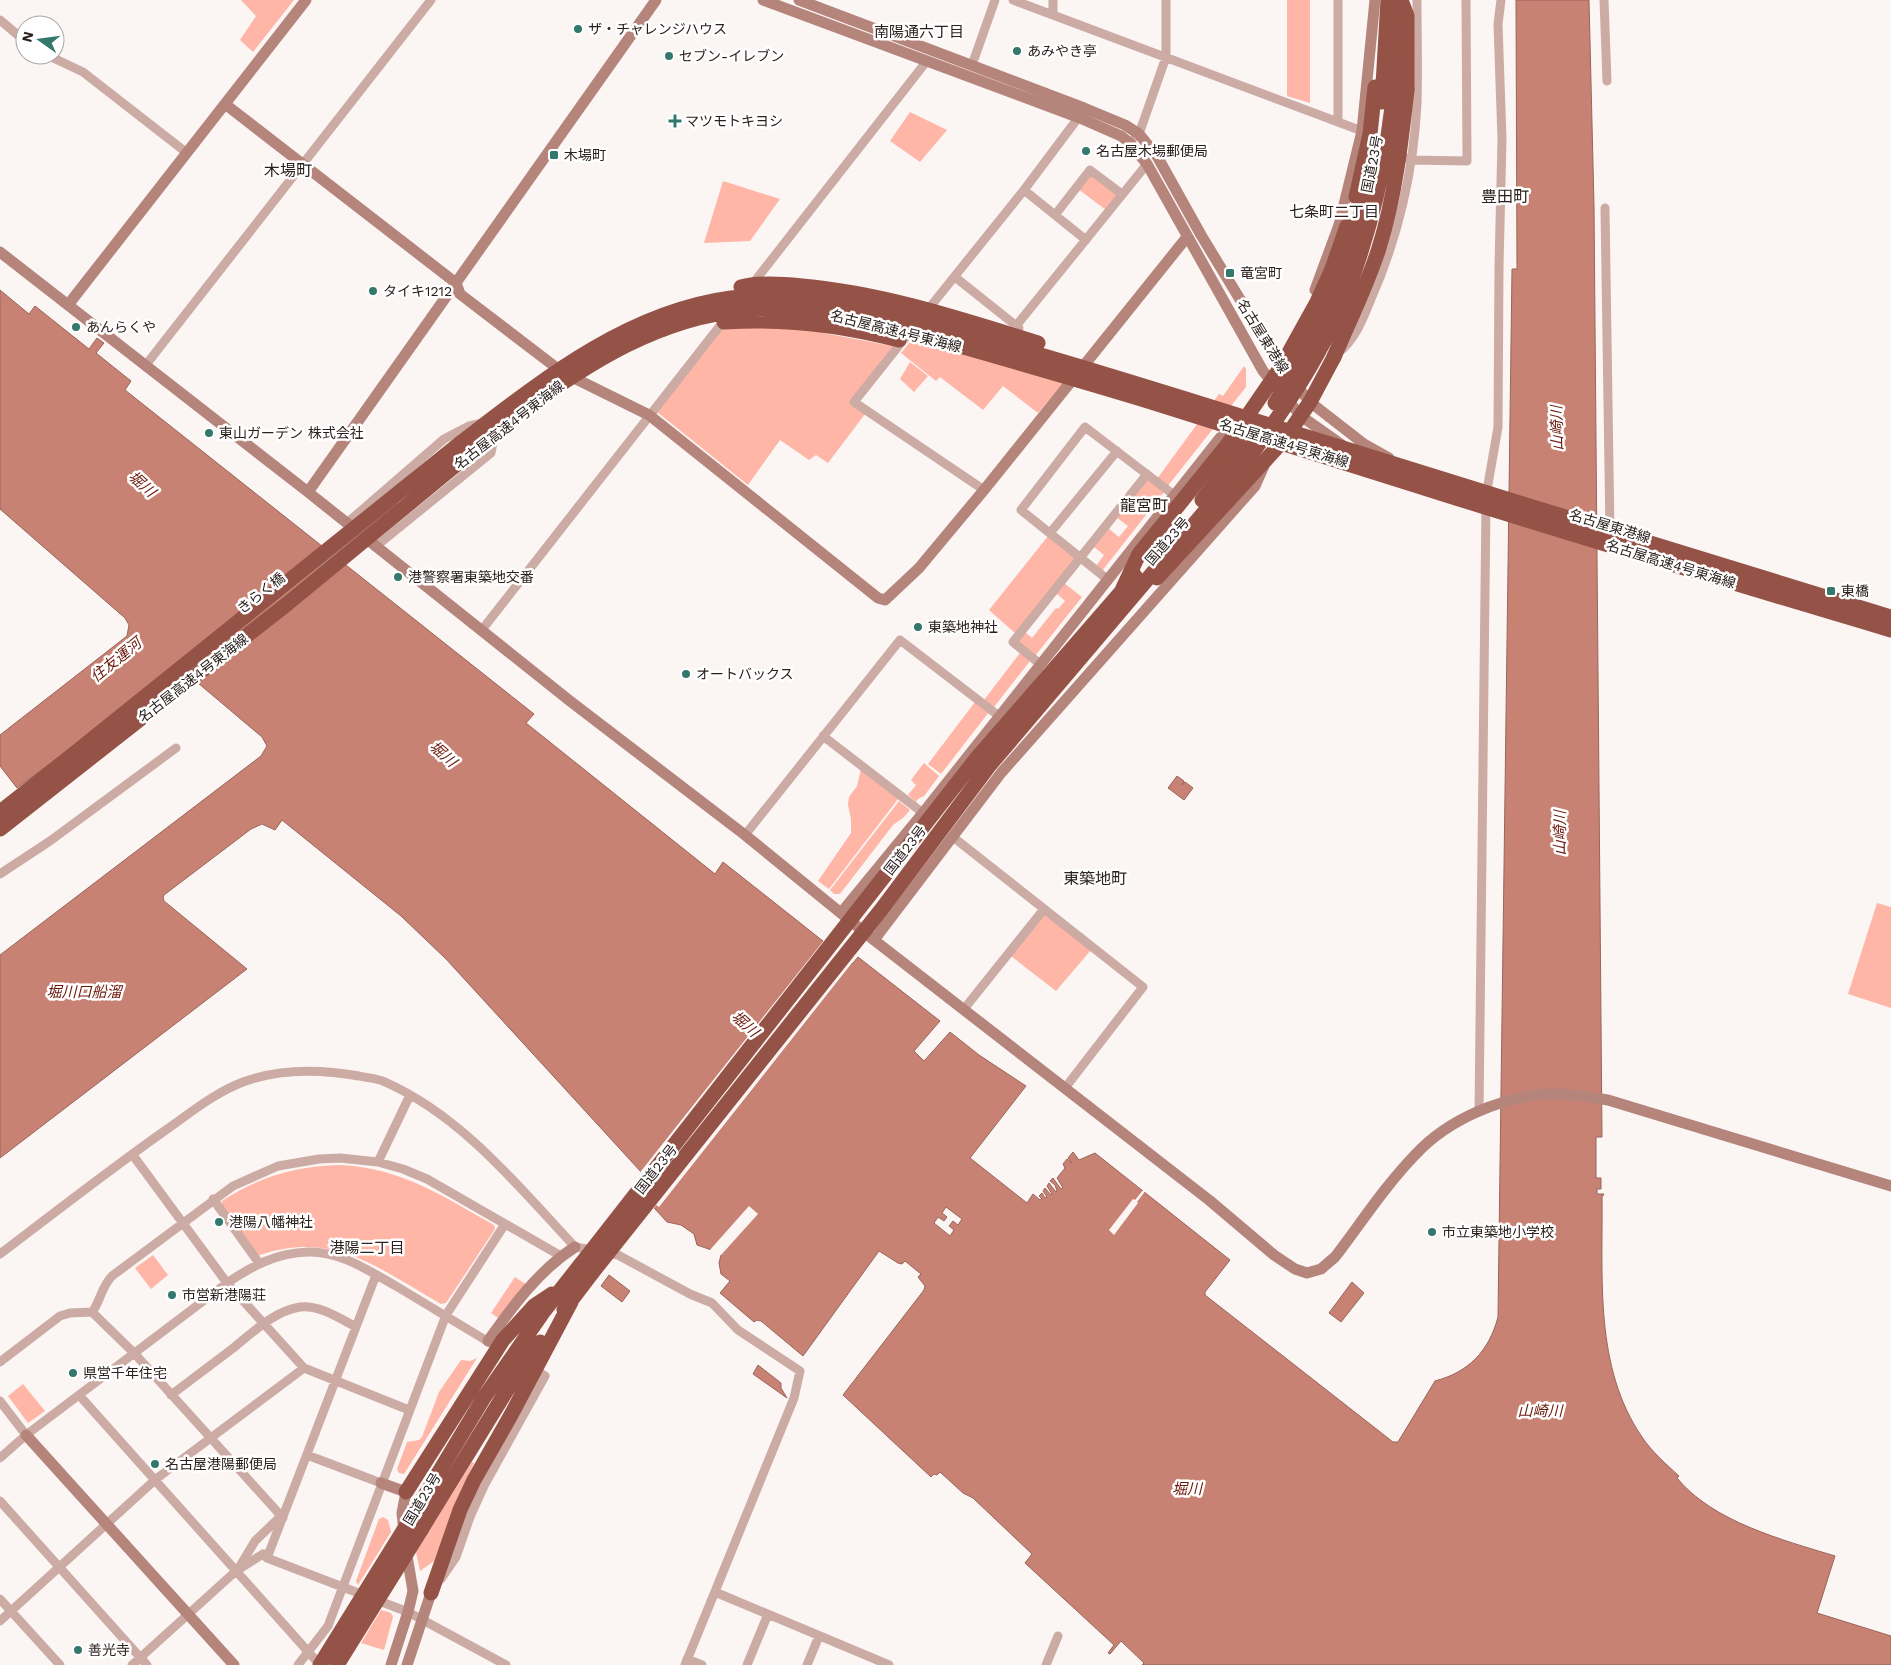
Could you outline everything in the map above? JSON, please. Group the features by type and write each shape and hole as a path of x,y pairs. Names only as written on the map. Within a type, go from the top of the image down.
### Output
{"highway":[{"path":"1120,594 1140,554 1228,444 1272,381 1303,327 1332,269 1353,208 1368,142 1387,0"},
{"name":"国道23号","path":"337,1665 507,1390 553,1324 571,1302 587,1268 976,759 1193,511 1262,422 1298,365 1319,326 1347,260 1373,168 1384,89 1387,0"},
{"path":"1137,590 1158,578 1284,440 1310,402 1334,357 1366,283 1382,239 1397,173 1407,90 1407,16 1400,0"},
{"name":"国道23号","path":"320,1665 483,1399 521,1343 562,1288 587,1268 881,910 989,766 1240,470 1276,421 1310,366 1346,294 1369,225 1383,168 1398,45 1400,0"},
{"path":"565,374 626,338 712,296 745,286 783,284 861,294 1008,334 1136,374 1148,387"},
{"name":"名古屋高速4号東海線","path":"0,812 75,754 459,444 523,395 594,348 619,334 667,314 714,301 734,298 781,296 833,300 871,307 1148,387 1485,493 1891,617"},
{"name":"名古屋高速4号東海線","path":"0,830 286,604 518,414 556,386 600,358 627,344 668,327 706,316 743,310 795,310 834,314 1041,369 1288,444 1568,533 1891,630"},
{"path":"626,338 669,328 711,324 775,321 831,325 880,335 1024,371 1041,369"},
{"path":"406,1492 503,1340 534,1306 562,1288"},
{"path":"431,1593 460,1510 474,1480 571,1302"},
{"path":"310,1658 341,1631"}],"street":[{"path":"68,305 306,0"},
{"path":"145,366 431,0"},
{"path":"308,492 656,0"},
{"name":"名古屋東港線","path":"763,0 926,62 1082,113 1125,125 1138,134 1157,156 1201,235 1281,367 1310,402 1364,444 1414,473 1489,501"},
{"path":"972,65 995,0"},
{"path":"1013,0 1362,130"},
{"path":"1053,0 1053,15"},
{"path":"1130,143 1138,134 1166,57 1166,0"},
{"path":"1338,0 1338,122"},
{"path":"1303,327 1310,301 1326,264 1339,225 1359,145 1375,0"},
{"path":"1334,357 1349,345 1362,321 1380,277 1404,198 1412,160 1417,103 1417,0"},
{"path":"1359,145 1412,160 1467,161 1466,0"},
{"path":"1478,1112 1489,501 1498,427 1502,139 1498,24 1500,0"},
{"path":"1604,0 1607,81"},
{"name":"名古屋東港線","path":"802,1 972,65 1082,113 1130,143 1147,164 1263,371 1301,416 1360,458 1415,480 1891,623"},
{"path":"0,20 15,33"},
{"path":"481,631 926,62"},
{"path":"65,64 83,72 186,153"},
{"path":"225,104 456,283 460,294 565,374 649,415 878,598 885,600 919,568 984,490 1187,237"},
{"path":"984,490 854,402 1024,190 1082,113"},
{"path":"1016,326 1147,164"},
{"path":"1055,215 1090,170 1122,194"},
{"path":"1024,190 1086,240"},
{"path":"1605,208 1606,536"},
{"path":"0,252 308,492 481,631 746,835 874,940 1209,1200 1274,1255 1295,1268 1307,1273 1321,1269 1335,1257 1415,1154 1441,1132 1478,1112 1494,1106 1520,1099 1552,1094 1608,1100 1891,1186"},
{"path":"955,277 1076,375"},
{"name":"きらく橋","path":"0,830 196,663 442,469 473,441 565,374"},
{"path":"346,523 444,439 478,424 488,430 494,442 491,453 375,547"},
{"path":"841,913 921,816 1220,438 1241,425"},
{"path":"1107,579 1021,510 1085,427 1174,495"},
{"path":"1050,534 1116,451"},
{"path":"874,940 1001,773 1255,486 1266,460"},
{"path":"1040,664 1013,642 1147,474"},
{"name":"名古屋東港線","path":"1606,536 1891,630"},
{"path":"746,835 900,640 999,716"},
{"path":"823,736 921,816 1143,987 1064,1088"},
{"path":"0,874 50,841 176,748"},
{"path":"964,1009 1044,909"},
{"path":"0,1254 132,1154 214,1096 243,1082 280,1073 310,1070 338,1072 383,1081 410,1096 442,1116 492,1158 575,1247 618,1255 690,1294 712,1303 738,1330 800,1371 794,1398 686,1662 702,1665"},
{"path":"378,1162 410,1096"},
{"path":"132,1154 227,1283 304,1368 409,1410"},
{"path":"92,1312 97,1306 104,1284 112,1276 213,1199 247,1178 287,1164 326,1159 378,1162 403,1169 427,1179 561,1256"},
{"path":"213,1199 259,1264"},
{"path":"298,1665 310,1658 328,1626 446,1315 505,1224"},
{"path":"0,1458 26,1435 227,1283 249,1268 259,1264 290,1254 309,1252 330,1255 355,1263 490,1342 514,1305 561,1256 575,1247"},
{"path":"132,1665 236,1571 265,1556 307,1455 376,1275"},
{"path":"171,1395 264,1324 280,1314 301,1307 314,1308 326,1311 356,1327"},
{"path":"0,1362 60,1316 70,1313 92,1312 134,1353 282,1517"},
{"path":"0,1621 156,1480 304,1368"},
{"path":"407,1665 431,1593 456,1557 485,1484 545,1376 542,1374"},
{"path":"79,1395 236,1571 310,1658 320,1665"},
{"path":"1,1404 26,1435 234,1665"},
{"path":"307,1455 406,1492 402,1514 413,1592 391,1665"},
{"path":"0,1501 147,1665"},
{"path":"236,1571 254,1543 282,1517"},
{"path":"254,1543 265,1556 423,1618 506,1665"},
{"path":"715,1592 820,1636 870,1661 889,1665"},
{"path":"0,1599 60,1665"},
{"path":"747,1665 768,1614"},
{"path":"807,1665 820,1636"},
{"path":"1046,1665 1058,1636"}],"shaded area":[{"path":"241,0 294,0 253,52 240,40 256,16"},
{"path":"1287,0 1310,0 1310,103 1287,96"},
{"path":"910,112 947,130 920,162 890,141"},
{"path":"1091,172 1119,194 1106,210 1078,189"},
{"path":"723,181 780,199 750,241 704,243"},
{"path":"933,313 1068,378 1038,413 1003,386 983,410 940,377 936,381 901,353"},
{"path":"723,325 781,325 898,347 852,402 865,414 828,463 816,455 809,460 780,440 748,485 657,412"},
{"path":"910,362 928,376 914,392 900,379"},
{"path":"1244,366 1246,369 1246,387 1167,487 1157,479 1219,394 1223,396"},
{"path":"1145,480 1149,480 1164,492 1102,571 1096,566 1104,555 1093,546 1108,528 1119,537 1128,526 1116,517"},
{"path":"1048,536 1076,558 1015,633 989,610"},
{"path":"1064,583 1082,597 1035,656 1019,643 1019,640 1025,632 1032,638 1056,608 1058,609 1065,601 1056,593"},
{"path":"1020,653 1030,661 994,707 984,700"},
{"path":"975,702 989,712 941,774 928,764"},
{"path":"924,763 939,776 924,796 916,802 908,795 916,785 911,780"},
{"path":"861,769 898,799 829,889 818,881 851,833 849,797 857,786"},
{"path":"899,801 910,810 893,825 840,894 834,894 830,890"},
{"path":"1877,903 1891,907 1891,1008 1848,994"},
{"path":"1045,913 1091,950 1056,991 1011,956"},
{"path":"340,1165 362,1167 383,1172 421,1185 494,1225 495,1229 446,1303 441,1304 376,1267 334,1250 311,1247 287,1248 260,1255 255,1254 221,1205 222,1201 249,1185 278,1174 308,1168"},
{"path":"153,1255 168,1275 151,1289 135,1268"},
{"path":"515,1277 527,1285 498,1318 491,1313"},
{"path":"477,1358 404,1474 399,1473 397,1469 407,1442 419,1440 422,1437 439,1392 461,1360 470,1361"},
{"path":"23,1384 45,1411 28,1423 8,1396"},
{"path":"472,1462 474,1463 457,1499 434,1561 420,1571 416,1552"},
{"path":"383,1517 388,1520 391,1532 358,1585 356,1581 379,1519"},
{"path":"381,1610 391,1613 393,1617 384,1650 361,1643"}],"water":[{"name":"堀川","path":"1516,0 1589,0 1594,206 1602,1137 1596,1137 1596,1178 1601,1178 1601,1189 1597,1189 1597,1194 1604,1194 1602,1197 1602,1290 1609,1352 1616,1381 1627,1410 1642,1437 1659,1458 1679,1476 1677,1478 1692,1493 1729,1518 1772,1536 1835,1556 1817,1613 1891,1636 1891,1665 1142,1665 1144,1663 1121,1641 1110,1654 1108,1653 1114,1645 1025,1563 1032,1554 973,1498 963,1493 940,1472 931,1477 843,1395 924,1290 925,1286 918,1277 921,1274 905,1261 902,1264 898,1263 879,1251 803,1356 761,1321 757,1320 754,1322 720,1293 730,1281 721,1274 719,1263 721,1255 697,1245 694,1234 681,1225 667,1222 633,1185 642,1173 446,959 401,916 282,820 275,830 262,824 251,829 163,897 164,901 247,969 0,1158 0,955 261,756 267,746 262,737 185,672 174,673 17,788 0,766 0,735 127,636 129,625 125,618 0,509 0,290 29,314 35,306 89,349 97,338 104,343 96,353 131,381 125,390 534,714 526,723 715,874 723,862 852,964 858,957 940,1021 914,1051 924,1061 950,1032 979,1055 1026,1086 970,1158 1027,1203 1033,1194 1040,1200 1042,1199 1039,1196 1042,1193 1045,1198 1047,1197 1043,1191 1045,1188 1051,1195 1047,1186 1049,1183 1056,1192 1055,1185 1050,1181 1053,1178 1061,1189 1063,1188 1057,1178 1065,1168 1063,1164 1067,1159 1072,1163 1068,1158 1073,1152 1079,1160 1095,1153 1230,1260 1205,1292 1205,1295 1393,1442 1398,1442 1435,1381 1458,1372 1476,1358 1489,1340 1498,1317 1512,269 1517,269","holes":["946,1207 962,1219 958,1225 953,1221 949,1226 954,1230 950,1236 934,1223 938,1217 944,1221 947,1217 942,1213"]},
{"path":"1177,776 1184,781 1182,785 1185,782 1193,788 1184,800 1168,788"},
{"path":"609,1275 630,1291 622,1302 601,1286"},
{"path":"1352,1282 1364,1293 1341,1322 1329,1313"},
{"path":"758,1365 781,1383 781,1388 787,1398 753,1374"}],"pier":[{"path":"825,939 852,961 859,954 659,1207 656,1205 653,1210 630,1185"},
{"path":"1144,1189 1146,1190 1138,1203 1114,1235 1109,1230 1133,1199 1135,1200"},
{"path":"749,1206 758,1214 721,1255 716,1257 709,1251"}],"place":[{"name":"ザ・チャレンジハウス","path":"578,29"},
{"name":"あみやき亭","path":"1017,51"},
{"name":"セブン-イレブン","path":"669,56"},
{"name":"マツモトキヨシ","path":"675,121"},
{"name":"名古屋木場郵便局","path":"1086,151"},
{"name":"木場町","path":"554,155"},
{"name":"竜宮町","path":"1230,273"},
{"name":"タイキ1212","path":"373,291"},
{"name":"あんらくや","path":"76,327"},
{"name":"東山ガーデン 株式会社","path":"209,433"},
{"name":"港警察署東築地交番","path":"398,577"},
{"name":"東橋","path":"1831,591"},
{"name":"東築地神社","path":"918,627"},
{"name":"オートバックス","path":"686,674"},
{"name":"港陽八幡神社","path":"219,1222"},
{"name":"市立東築地小学校","path":"1432,1232"},
{"name":"市営新港陽荘","path":"172,1295"},
{"name":"県営千年住宅","path":"73,1373"},
{"name":"名古屋港陽郵便局","path":"155,1464"},
{"name":"善光寺","path":"78,1650"}],"district":[{"name":"南陽通六丁目","path":"919,32"},
{"name":"木場町","path":"288,170"},
{"name":"豊田町","path":"1505,196"},
{"name":"七条町二丁目","path":"1334,212"},
{"name":"龍宮町","path":"1144,505"},
{"name":"東築地町","path":"1095,878"},
{"name":"港陽二丁目","path":"367,1248"}],"water label":[{"name":"山崎川","path":"1557,428"},
{"name":"住友運河","path":"116,660"},
{"name":"山崎川","path":"1560,833"},
{"name":"堀川口船溜","path":"84,992"},
{"name":"山崎川","path":"1540,1411"}]}
